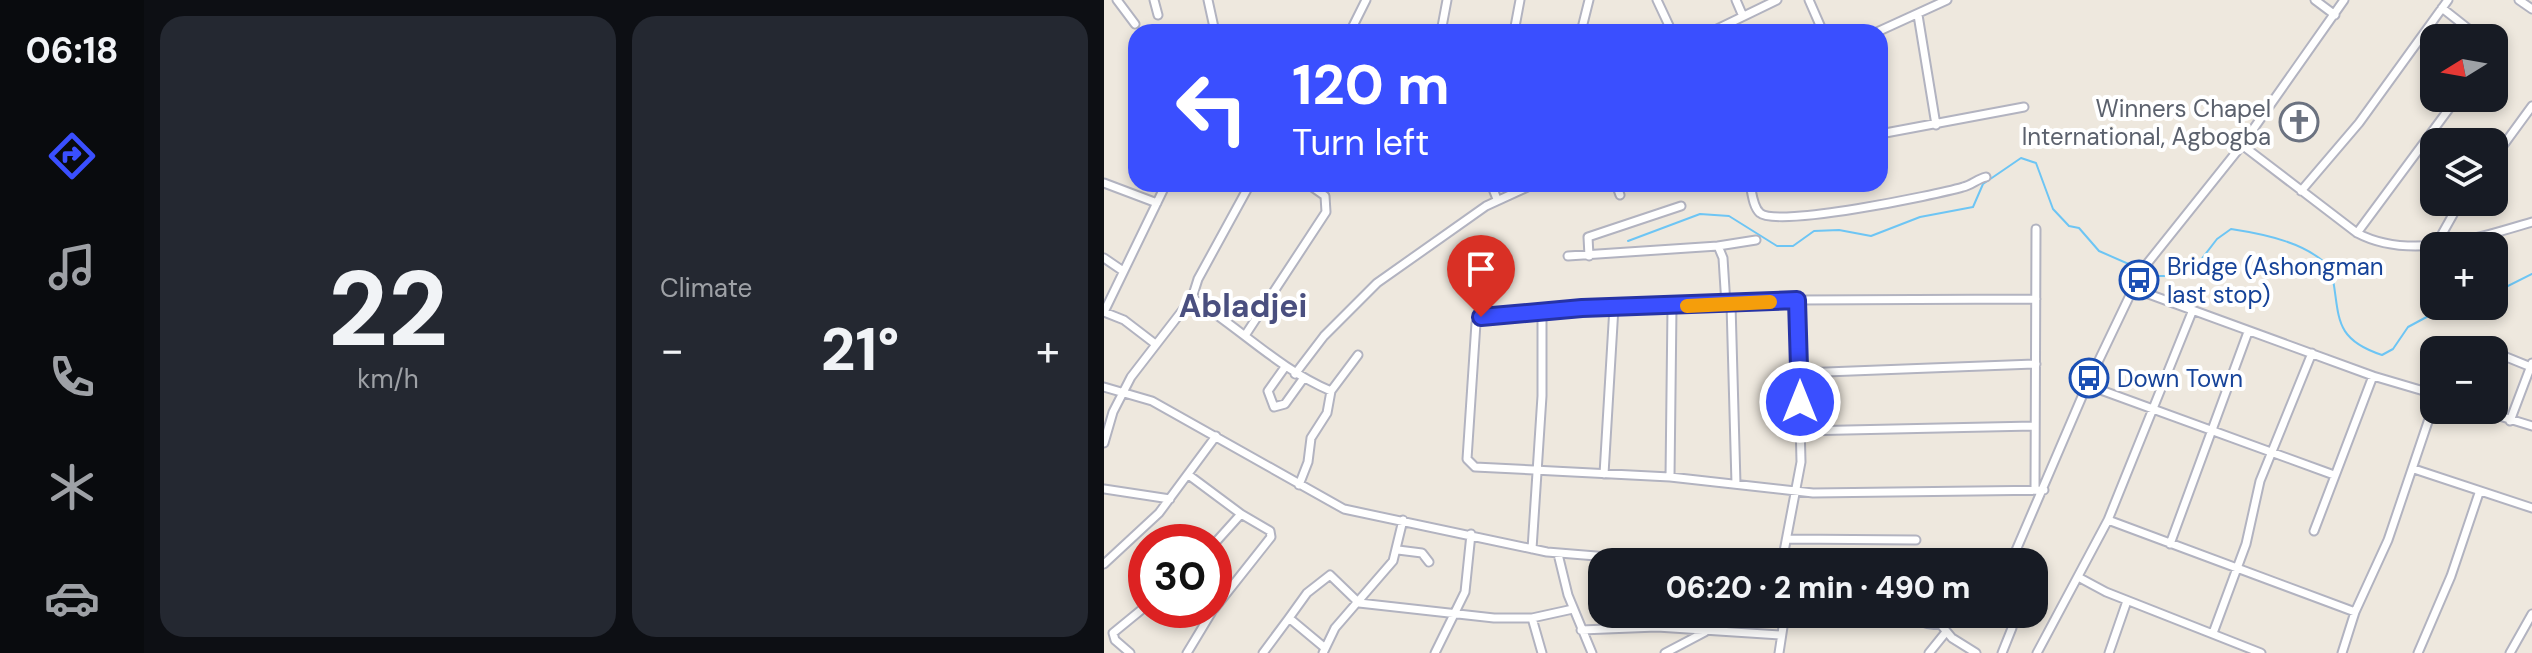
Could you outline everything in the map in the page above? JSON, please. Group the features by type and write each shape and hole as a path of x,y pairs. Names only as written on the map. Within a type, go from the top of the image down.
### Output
{"street":[{"path":"1117,0 1135,24"},
{"path":"1154,0 1158,15"},
{"path":"1208,0 1213,24"},
{"path":"1356,24 1366,0"},
{"path":"1442,24 1447,0"},
{"path":"1516,24 1520,0"},
{"path":"1583,24 1589,0"},
{"path":"1657,0 1668,24"},
{"path":"1736,0 1742,14"},
{"path":"1725,24 1777,0"},
{"path":"1809,0 1820,24"},
{"path":"1888,27 1947,0"},
{"path":"2315,0 2335,15"},
{"path":"2017,548 2132,288 2156,251 2242,145 2344,0"},
{"path":"2301,191 2314,180 2359,123 2448,0"},
{"path":"2519,0 2532,9"},
{"path":"2442,8 2462,24"},
{"path":"1918,15 1936,125"},
{"path":"2508,139 2532,106"},
{"path":"1888,133 2024,107"},
{"path":"2357,233 2447,112"},
{"path":"2242,145 2357,233 2394,245 2420,244"},
{"path":"1753,192 1759,212 1765,216 1787,217 1817,215 1942,192 1970,185 1986,177"},
{"path":"1104,183 1157,203"},
{"path":"1154,343 1124,320 1104,312 1162,192"},
{"path":"1104,443 1113,412 1124,392 1154,343 1192,298 1198,279 1246,192"},
{"path":"1246,334 1326,212 1325,196 1319,192"},
{"path":"1494,192 1497,199"},
{"path":"1295,374 1365,294 1451,230 1497,199 1514,192"},
{"path":"1588,248 1588,237 1681,206"},
{"path":"2498,232 2532,222"},
{"path":"2035,489 2036,229"},
{"path":"1568,256 1588,248 1718,246 1756,240"},
{"path":"1718,246 1723,258 1728,304 1736,484"},
{"path":"1104,258 1123,271"},
{"path":"2132,288 2248,332 2420,390"},
{"path":"1192,298 1246,334 1295,374 1331,391"},
{"path":"2036,299 1797,300 1488,315 1476,323 1467,459 1475,467 1670,477 1796,491 2044,490"},
{"path":"1786,548 1796,491 1800,431 1797,300"},
{"path":"1604,474 1614,307"},
{"path":"1670,477 1672,307"},
{"path":"2037,653 2080,578 2108,520 2192,312"},
{"path":"1532,549 1538,470 1542,314"},
{"path":"2170,544 2248,332"},
{"path":"2213,633 2238,567 2260,481 2312,353"},
{"path":"1299,485 1308,462 1311,438 1327,413 1331,391 1358,355"},
{"path":"2508,357 2531,365 2510,421 2532,426"},
{"path":"1800,373 2036,364"},
{"path":"1285,367 1268,391 1274,407 1285,404 1303,379"},
{"path":"2314,531 2373,376"},
{"path":"2087,385 2334,475"},
{"path":"1104,387 1152,401 1344,509 1532,549 1588,556"},
{"path":"2342,653 2355,612 2388,540 2428,424"},
{"path":"1800,431 2034,426"},
{"path":"1104,564 1137,537 1190,476 1216,436"},
{"path":"2414,469 2532,508"},
{"path":"1190,476 1241,514 1270,531 1271,537 1232,587"},
{"path":"1104,489 1170,499"},
{"path":"2418,653 2451,576 2479,493"},
{"path":"1232,524 1241,514"},
{"path":"1289,618 1324,650 1335,628 1359,603 1398,550 1403,520"},
{"path":"2108,520 2355,612"},
{"path":"1435,653 1456,616 1469,574 1471,534"},
{"path":"1788,539 1916,540"},
{"path":"1398,550 1422,553 1429,562"},
{"path":"1558,554 1573,609 1592,653"},
{"path":"1263,653 1307,593 1330,575 1359,603 1456,616 1532,618 1573,609"},
{"path":"2080,578 2127,601 2261,653"},
{"path":"2109,653 2127,601"},
{"path":"2510,653 2532,614"},
{"path":"1532,618 1542,653"},
{"path":"1127,652 1115,640 1115,629 1128,619"},
{"path":"1581,630 1657,627 1781,635"},
{"path":"1187,653 1203,628"},
{"path":"1779,653 1782,628"},
{"path":"1938,628 1976,653"},
{"path":"2002,653 2009,628"},
{"path":"1929,653 1944,629"},
{"path":"1665,653 1707,631"}],"waterway":[{"path":"1628,241 1700,214 1729,216 1777,246 1793,246 1814,231 1839,230 1871,236 1920,217 1973,207 1983,184 2021,158 2036,163 2053,209 2069,226 2079,228 2099,251 2156,276 2180,276 2197,265 2217,239 2231,229 2298,246 2322,260 2331,269 2341,322 2354,341 2365,348 2382,355 2393,349 2408,327 2421,320"},
{"path":"2508,286 2532,274"}],"slow traffic":[{"path":"1687,306 1770,302"}],"place":[{"name":"Winners Chapel International, Agbogba","path":"2299,122"},
{"name":"Bridge (Ashongman last stop)","path":"2139,280"},
{"name":"Down Town","path":"2089,378"}],"district":[{"name":"Abladjei","path":"1243,306"}],"route":[{"path":"1481,317 1542,314 1582,308 1797,300 1800,402"}]}
